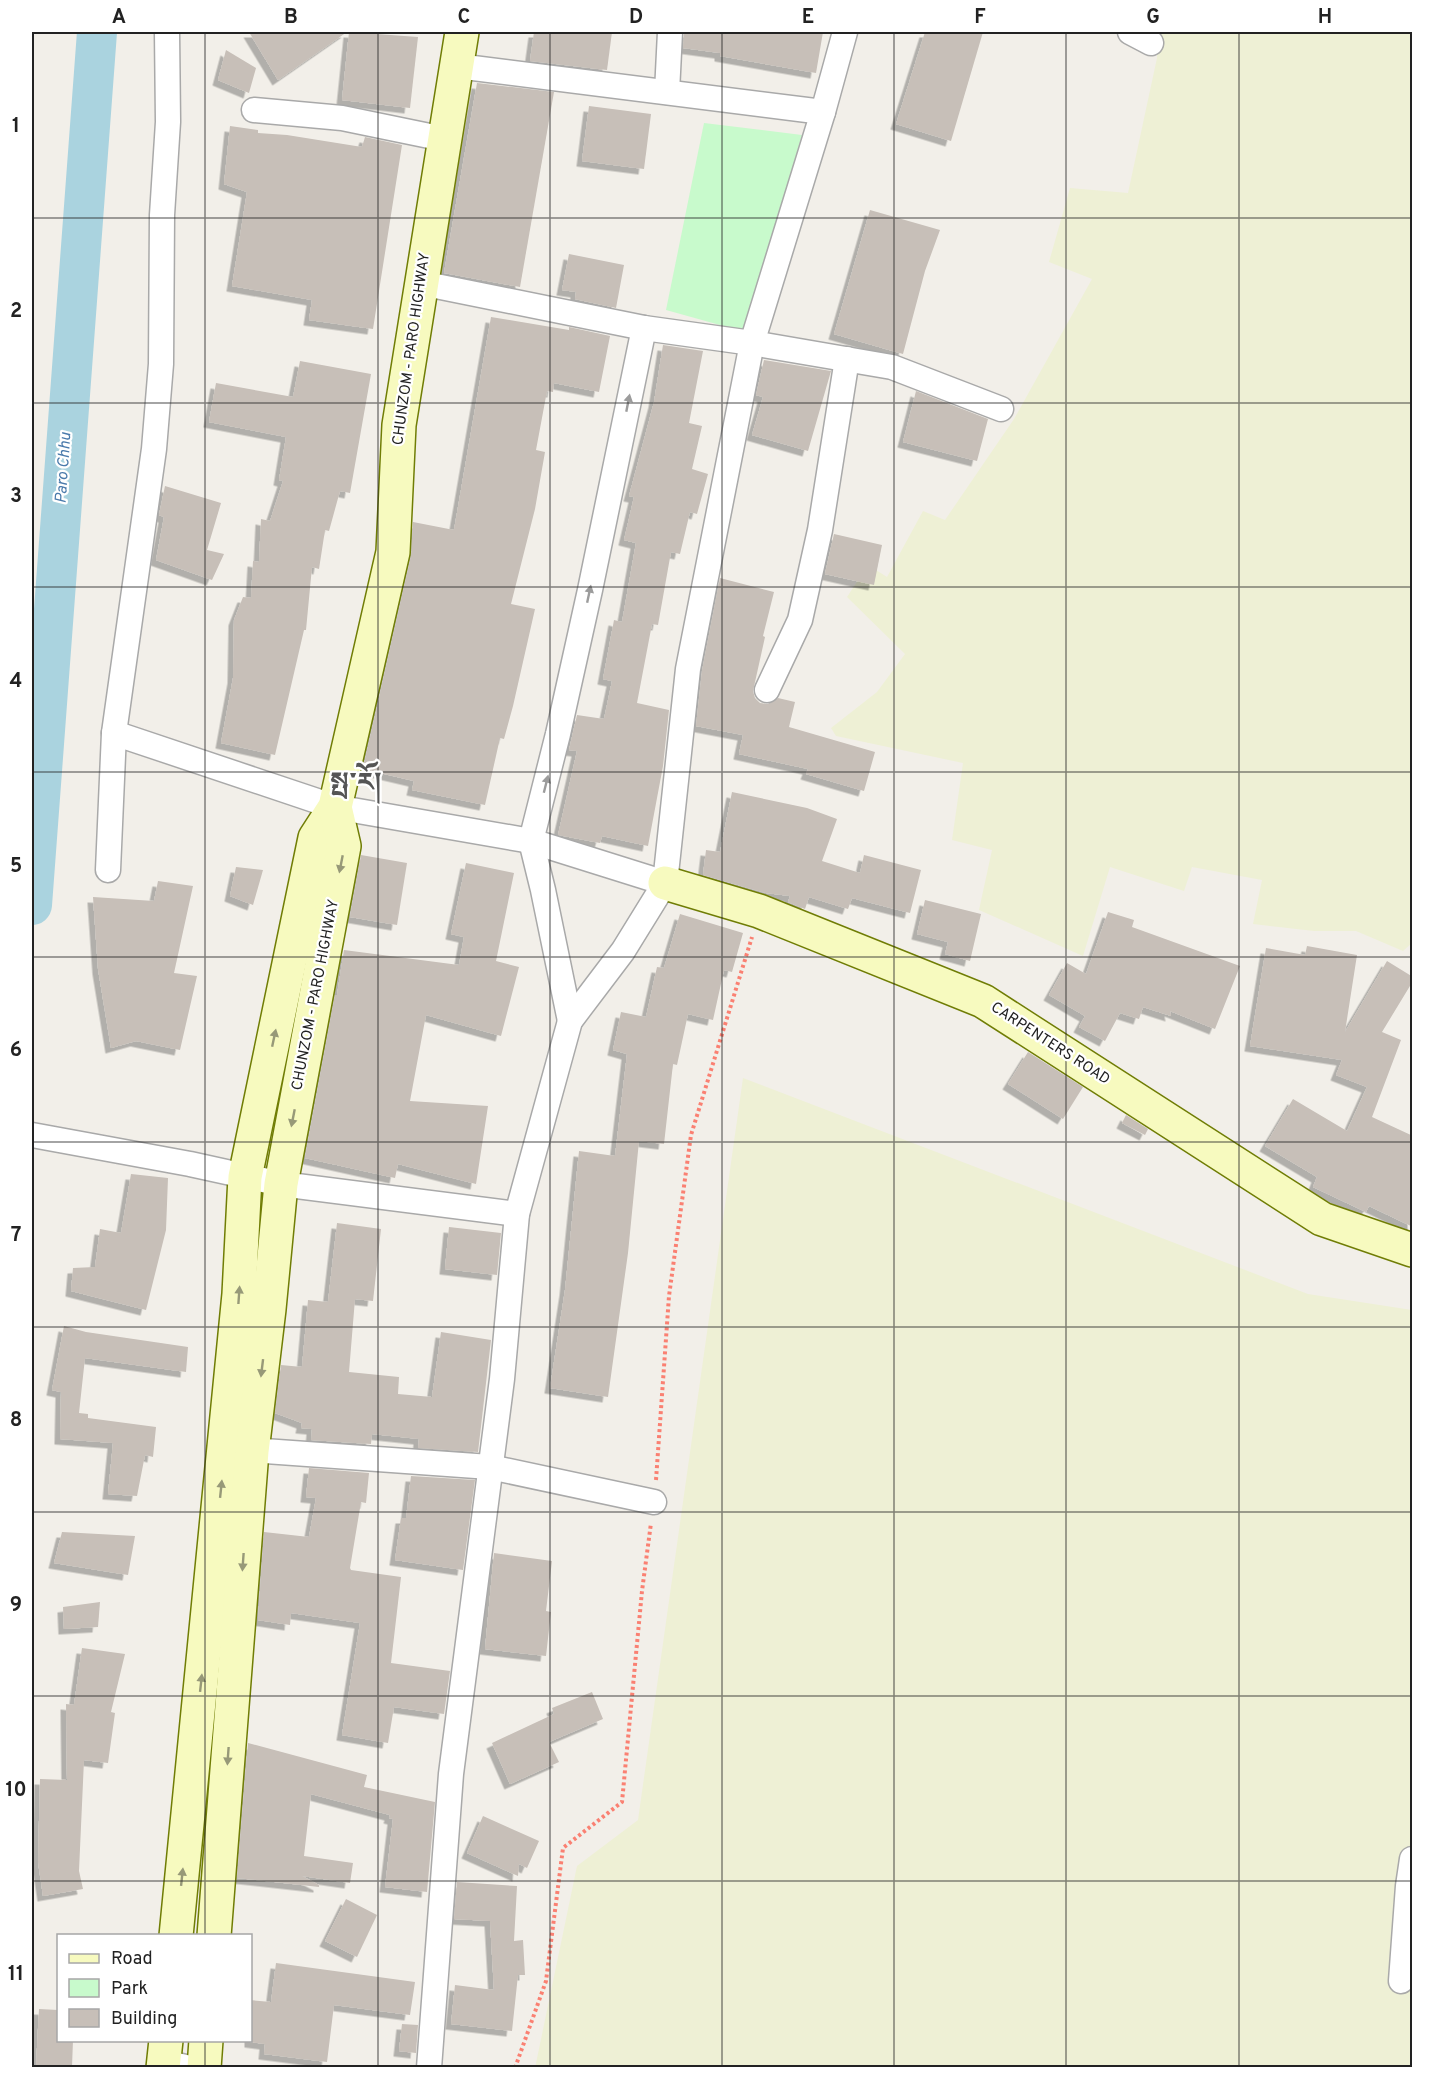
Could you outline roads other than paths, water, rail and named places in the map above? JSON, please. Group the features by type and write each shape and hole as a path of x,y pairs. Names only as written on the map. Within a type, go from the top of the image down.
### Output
{"street":[{"path":"108,870 114,733 154,449 161,364 162,214 168,122 167,32"},
{"name":"CHUNZOM - PARO HIGHWAY","path":"238,1449 239,1294 245,1177 315,838 335,807 393,552 399,425 462,32"},
{"path":"667,92 670,32"},
{"path":"429,2067 451,1773 502,1379 517,1214 570,1021 623,951 665,883 688,669 752,343 823,112 845,32"},
{"path":"457,66 823,112"},
{"path":"255,110 342,118 444,139"},
{"path":"421,283 644,328 752,343 892,367 1000,409"},
{"path":"570,1021 531,841 588,601 644,328"},
{"path":"767,690 800,620 820,530 847,359"},
{"path":"114,733 335,807 531,841 665,883"},
{"name":"CHUNZOM - PARO HIGHWAY","path":"238,1449 269,1309 281,1185 344,846 335,807"},
{"name":"CARPENTERS ROAD","path":"665,883 759,911 983,1001 1322,1219 1413,1250"},
{"path":"32,1135 190,1164 281,1185 517,1214"},
{"path":"238,1449 490,1467 654,1502"},
{"path":"176,1934 238,1449"},
{"path":"214,1934 238,1449"},
{"path":"1401,1981 1408,1886 1413,1859"},
{"path":"204,2067 206,2042"}],"waterway":[{"name":"Paro Chhu","path":"32,905 97,32"}],"district":[{"name":"སྤ་རོ།","path":"356,784"}]}
